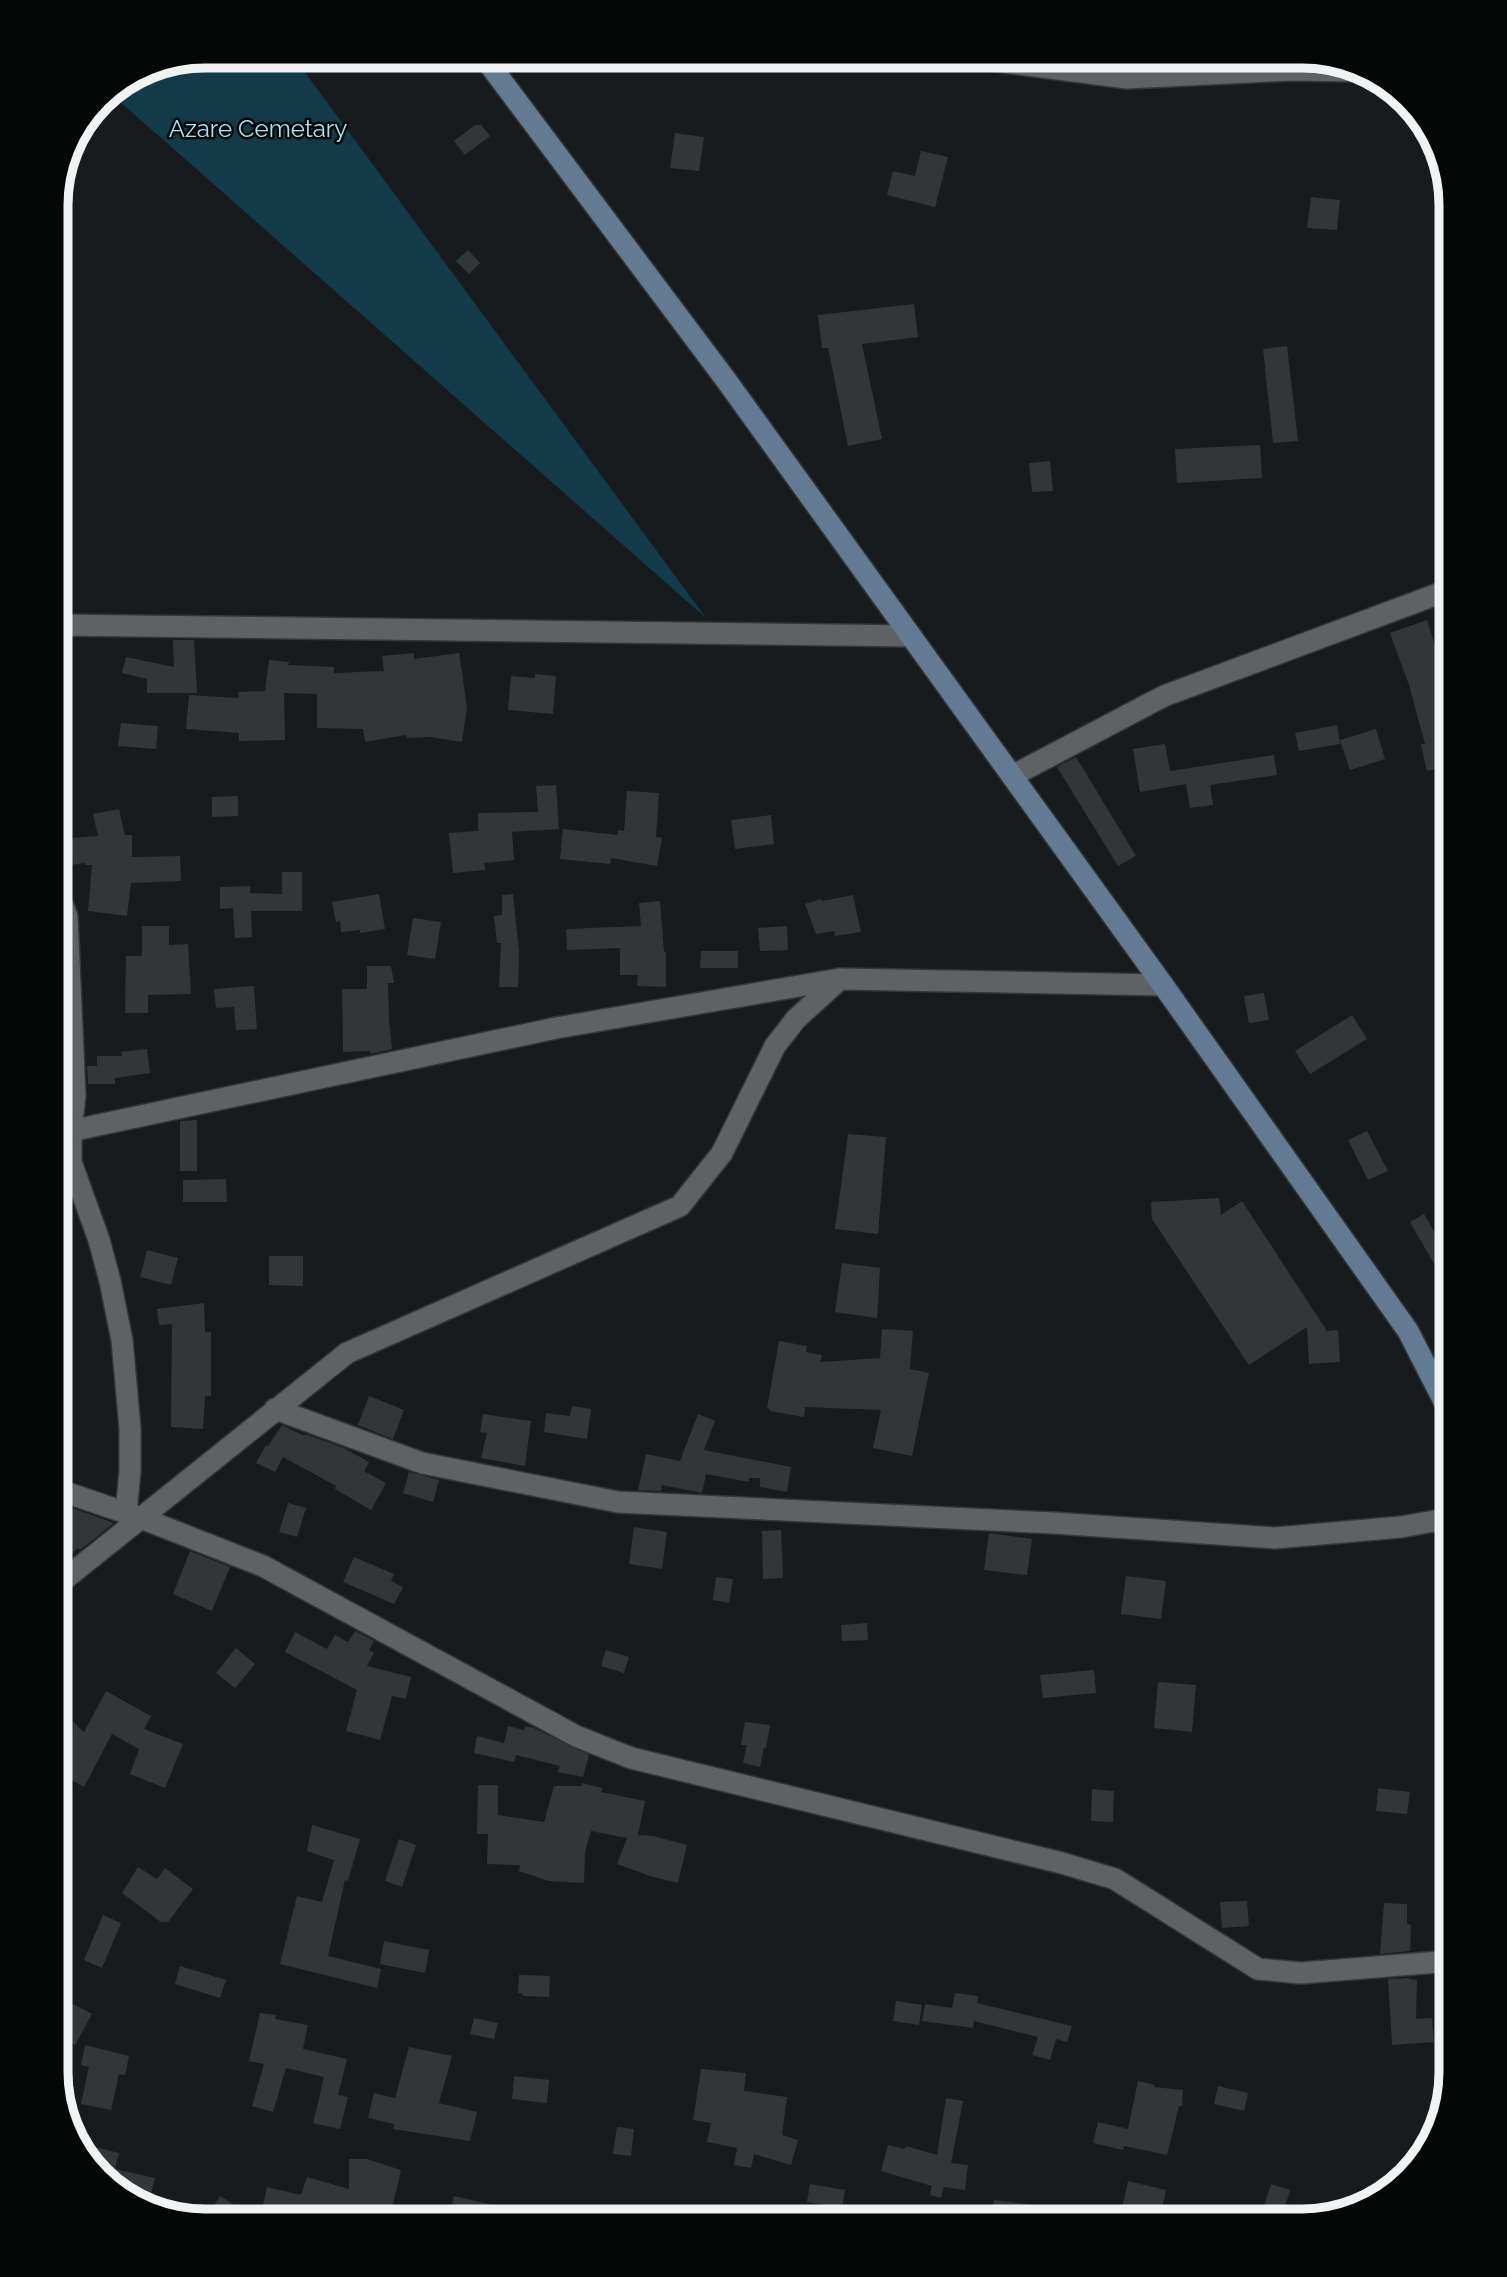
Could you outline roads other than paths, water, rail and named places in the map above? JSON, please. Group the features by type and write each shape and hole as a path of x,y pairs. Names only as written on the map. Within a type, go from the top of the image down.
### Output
{"street":[{"path":"493,69 726,380 1163,985 1408,1331 1439,1392"},
{"path":"1058,69 1128,78 1324,70"},
{"path":"1012,776 1164,696 1439,593"},
{"path":"69,625 911,636"},
{"path":"69,952 75,1096 69,1117"},
{"path":"69,1131 556,1028 840,979 1163,985"},
{"path":"68,1575 133,1515 347,1353 680,1206 722,1153 775,1046 796,1019 840,979"},
{"path":"68,1151 105,1261 122,1340 130,1428 133,1515"},
{"path":"275,1409 422,1463 618,1502 1054,1523 1275,1538 1401,1527 1439,1520"},
{"path":"68,1493 133,1515 263,1566 576,1737 631,1758 1048,1860 1115,1879 1258,1969 1301,1973 1439,1962"}],"park label":[{"name":"Azare Cemetary","path":"258,129"}]}
